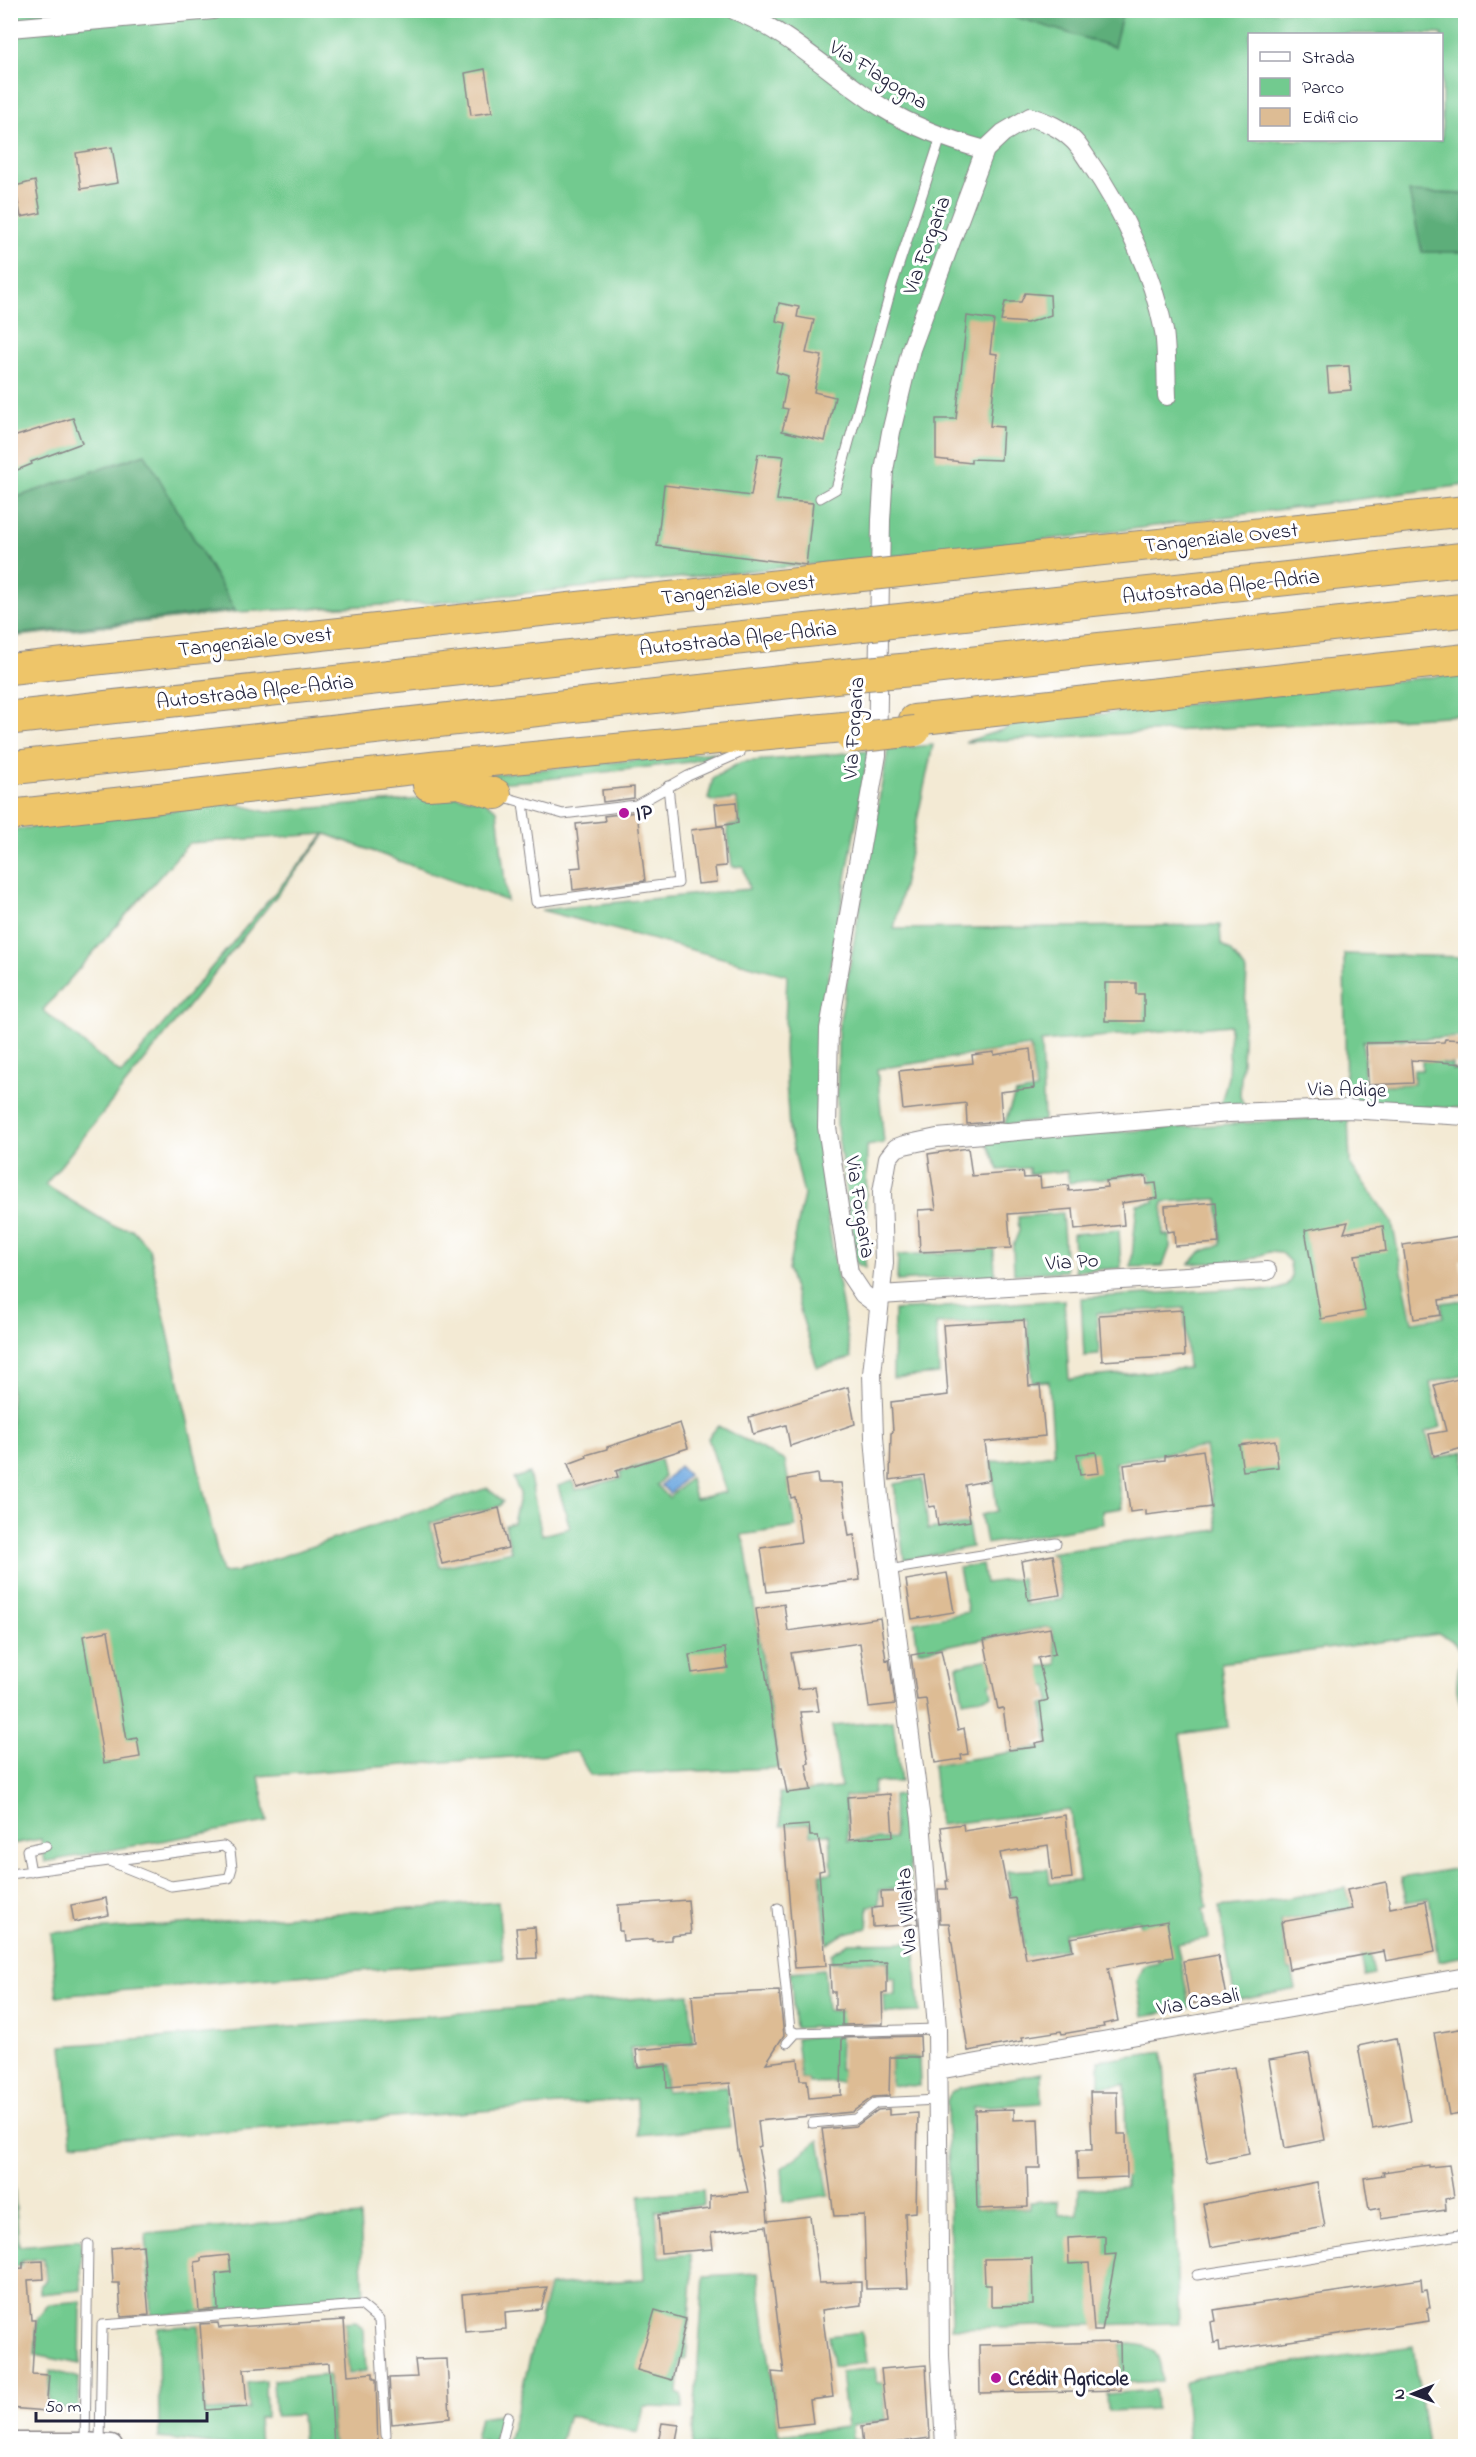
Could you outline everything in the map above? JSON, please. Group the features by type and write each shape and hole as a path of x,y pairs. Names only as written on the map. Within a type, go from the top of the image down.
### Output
{"highway":[{"name":"Tangenziale Ovest","path":"10,669 1466,511"},
{"name":"Autostrada Alpe-Adria","path":"10,718 1466,559"},
{"path":"10,768 849,675 1466,610"},
{"path":"10,654 106,657"},
{"path":"10,815 440,766 914,726 999,711 1466,659"},
{"path":"740,753 752,748 852,732"},
{"path":"244,789 286,798 303,798 459,783 510,799"}],"street":[{"path":"10,28 213,10"},
{"name":"Via Flagogna","path":"734,10 782,34 884,109 941,137"},
{"name":"Via Forgaria","path":"879,1301 863,1294 849,1273 827,1126 829,1029 878,755 881,520 884,471 911,349 985,150 1003,134 1030,117 1049,123 1075,142 1105,185 1146,271 1164,333 1167,396"},
{"path":"941,137 985,150"},
{"name":"Via Adige","path":"879,1301 884,1263 882,1192 888,1158 896,1148 904,1145 937,1138 1229,1113 1347,1109 1466,1116"},
{"name":"Via Po","path":"879,1301 1268,1272"},
{"name":"Via Villalta","path":"879,1301 872,1374 874,1437 888,1570 921,1820 937,2029 940,2356 945,2446"},
{"name":"Via Casali","path":"938,2070 1466,1977"},
{"path":"10,2444 99,2445"}],"lane":[{"name":"Via Forgaria","path":"820,498 836,489 892,286 941,137"},
{"path":"668,786 678,884 536,902 510,799 563,814 636,805 668,786 740,753"},
{"path":"888,1570 1056,1543"},
{"path":"31,1872 27,1850 46,1846"},
{"path":"10,1874 223,1846 230,1851 232,1868 229,1878 171,1886 110,1861"},
{"path":"778,1908 790,2030 796,2033 937,2029"},
{"path":"788,2043 796,2033"},
{"path":"812,2123 855,2119 876,2103 938,2100"},
{"path":"1197,2275 1466,2234"},
{"path":"88,2244 99,2445"},
{"path":"99,2445 102,2325 362,2305 379,2320 386,2435"},
{"path":"501,2446 508,2415"}],"green space":[{"path":"10,11 1465,11 1465,485 1087,535 897,556 428,603 236,612 11,637"},
{"path":"996,11 1123,11 1114,47"},
{"path":"1409,192 1465,194 1465,252 1422,252"},
{"path":"145,454 235,610 11,635 11,499"},
{"path":"1465,673 1465,715 965,742 1022,723"},
{"path":"933,745 894,929 1220,925 1221,944 1231,951 1247,972 1240,1096 1245,1108 1220,1107 1228,1077 1230,1025 1041,1042 1044,1121 1004,1125 1015,1094 1036,1090 1030,1046 877,1069 884,1143 867,1146 865,1268 856,1263 837,1127 838,1031 888,749"},
{"path":"869,751 819,1028 817,1126 828,1222 851,1358 817,1367 788,1270 804,1195 789,1130 784,1050 787,975 541,910 749,889 743,866 732,867 727,826 739,824 737,799 714,802 708,799 713,778 741,762"},
{"path":"714,752 711,756 690,762 538,780 495,783 486,775"},
{"path":"456,796 483,800 497,810 507,901 326,834 45,1185 113,1226 132,1229 149,1248 222,1573 235,1572 487,1488 503,1501 500,1506 430,1523 440,1567 511,1551 505,1525 513,1523 520,1493 513,1479 529,1473 542,1535 570,1528 558,1486 572,1481 576,1490 621,1478 620,1472 660,1459 664,1477 657,1485 669,1498 690,1478 695,1499 726,1492 708,1438 718,1426 785,1461 796,1527 741,1535 745,1545 779,1768 590,1775 577,1752 259,1776 267,1822 45,1862 41,1839 11,1844 11,830 233,803 267,812","holes":["325,834 121,1074 43,1010 189,843"]},
{"path":"1344,954 1465,957 1465,1037 1363,1041 1365,1086 1414,1084 1414,1070 1422,1070 1422,1061 1443,1061 1443,1064 1452,1064 1452,1070 1462,1070 1461,1088 1465,1088 1465,1108 1346,1105"},
{"path":"1348,1116 1350,1164 1392,1222 1412,1322 1443,1317 1441,1303 1465,1300 1465,1374 1430,1383 1441,1427 1426,1432 1434,1459 1465,1451 1465,1721 1457,1688 1460,1654 1455,1643 1439,1634 1221,1663 1228,1727 1180,1734 1206,1900 1207,1908 1203,1909 1208,1938 1177,1944 1190,2008 1143,2016 1137,1982 1144,1966 1159,1963 1153,1931 1142,1933 1138,1920 1064,1933 1065,1949 1024,1957 1021,1945 1024,1943 1016,1897 1011,1897 1007,1871 1048,1869 1050,1883 1079,1881 1070,1810 939,1825 933,1765 1048,1746 1042,1704 1050,1702 1048,1686 1013,1692 1011,1679 990,1683 992,1696 963,1701 957,1666 989,1659 991,1673 1057,1664 1052,1629 1046,1627 918,1651 914,1622 968,1612 959,1568 982,1564 985,1583 1022,1578 1026,1605 1062,1599 1055,1555 1048,1553 1218,1530 1205,1447 1115,1462 1122,1508 1102,1511 1103,1524 986,1544 981,1515 997,1511 991,1462 1054,1454 1049,1381 1032,1382 1027,1319 936,1324 939,1374 893,1378 894,1310 1064,1300 1069,1379 1188,1368 1184,1308 1097,1313 1099,1355 1084,1356 1081,1298 1248,1288 1279,1289 1288,1283 1291,1275 1290,1262 1281,1253 1269,1252 1245,1261 1190,1264 1199,1253 1221,1244 1218,1199 1163,1202 1163,1235 1170,1235 1170,1247 1163,1266 1131,1267 1137,1205 1154,1202 1150,1173 1069,1183 1067,1171 1029,1174 1029,1168 999,1170 986,1141"},
{"path":"1062,1213 1066,1271 1014,1274 1013,1246 1019,1231 1018,1217"},
{"path":"977,1225 993,1234 995,1275 897,1281 898,1255 977,1251"},
{"path":"1119,1230 1121,1268 1075,1271 1073,1234"},
{"path":"922,1479 928,1529 968,1524 972,1547 904,1560 894,1484"},
{"path":"893,1721 901,1782 874,1782 873,1794 845,1796 848,1841 894,1838 893,1795 905,1795 911,1888 879,1890 879,1905 868,1906 868,1928 845,1933 827,1944 820,1874 832,1873 830,1834 811,1835 810,1824 781,1826 779,1793 841,1788 832,1726"},
{"path":"1465,1867 1465,1956 1439,1961 1429,1898 1407,1902 1401,1878"},
{"path":"1346,1888 1349,1900 1359,1898 1374,1974 1365,1976 1352,1908 1280,1921 1289,1970 1292,1970 1296,1989 1235,2001 1219,1907"},
{"path":"498,1902 503,1959 57,1996 51,1933"},
{"path":"914,1942 919,2012 885,2013 884,1995 895,1995 895,1978 889,1978 888,1961 831,1962 831,1954 849,1943"},
{"path":"824,1969 827,2010 854,2012 854,2026 795,2028 790,1972"},
{"path":"689,1994 693,2043 630,2048 633,2068 664,2066 666,2091 727,2087 730,2127 638,2135 637,2099 72,2143 62,2046"},
{"path":"840,2036 839,2069 842,2069 842,2082 809,2083 808,2079 801,2080 796,2039"},
{"path":"1163,2052 1179,2323 952,2328 947,2101 950,2094 959,2088 1041,2073 1042,2103 973,2107 975,2209 1030,2208 1030,2203 1058,2201 1059,2215 1078,2214 1079,2189 1126,2187 1125,2085 1099,2086 1099,2061"},
{"path":"891,2058 919,2058 920,2086 891,2085"},
{"path":"10,2136 19,2246 81,2240 81,2290 40,2294 40,2286 46,2280 44,2258 21,2261 21,2265 11,2266"},
{"path":"819,2140 829,2195 784,2202 782,2168"},
{"path":"703,2190 704,2205 656,2211 659,2257 691,2254 692,2279 686,2358 680,2360 678,2394 682,2394 683,2408 644,2407 638,2433 568,2415 559,2446 536,2443 534,2446 507,2446 549,2286 644,2279 640,2195"},
{"path":"360,2216 364,2299 151,2316 146,2234"},
{"path":"758,2273 779,2435 847,2427 841,2372 875,2368 877,2383 883,2383 885,2420 852,2425 852,2438 859,2439 859,2446 692,2446 704,2276"},
{"path":"81,2301 80,2364 35,2355 37,2319 49,2304"},
{"path":"356,2321 364,2330 366,2371 349,2373 345,2322"},
{"path":"199,2325 205,2411 249,2409 247,2383 265,2381 266,2417 258,2418 260,2446 230,2446 159,2438 158,2328"},
{"path":"862,2332 866,2363 833,2367 829,2336"},
{"path":"1120,2344 1140,2345 1152,2350 1159,2361 1162,2381 1121,2383"},
{"path":"1413,2346 1428,2446 1189,2446 1185,2384 1197,2377"},
{"path":"50,2370 79,2378 79,2409 49,2407"},
{"path":"329,2375 333,2446 303,2446 301,2415 275,2416 273,2380"},
{"path":"1155,2390 1156,2409 1108,2411 1107,2394"},
{"path":"501,2414 493,2444 475,2439 480,2417"}],"water":[{"path":"679,1466 688,1475 670,1494 661,1485"}],"building":[{"path":"485,69 492,112 471,115 465,73"},
{"path":"112,147 118,183 81,189 76,153"},
{"path":"35,181 41,213 21,217 15,186"},
{"path":"1025,293 1050,295 1051,315 1027,323 1001,321 1005,302 1021,302"},
{"path":"779,303 799,307 797,317 814,320 806,353 822,356 814,392 835,397 825,441 782,431 788,409 782,408 788,376 776,372 786,323 776,321"},
{"path":"967,316 994,320 990,353 997,354 990,426 1003,427 1001,460 971,459 971,463 936,459 936,419 956,419"},
{"path":"1349,366 1351,390 1329,392 1327,367"},
{"path":"73,418 82,443 31,462 32,464 10,473 10,438"},
{"path":"758,454 784,456 777,500 813,503 806,565 657,546 664,485 751,496"},
{"path":"634,787 634,798 603,802 602,790"},
{"path":"736,802 738,823 717,826 715,804"},
{"path":"637,812 645,881 573,890 571,868 581,867 576,824 605,821 604,816"},
{"path":"723,826 726,866 715,867 717,882 698,884 691,830"},
{"path":"1105,983 1136,983 1136,994 1144,994 1144,1021 1105,1021"},
{"path":"1445,1039 1466,1040 1466,1064 1411,1060 1413,1083 1368,1085 1366,1043 1444,1042"},
{"path":"1030,1049 1034,1088 1000,1092 1002,1121 967,1124 966,1103 903,1110 899,1071 973,1063 972,1055 994,1052 994,1055"},
{"path":"968,1148 972,1176 1023,1172 1024,1178 1040,1177 1041,1188 1068,1185 1069,1191 1107,1187 1106,1181 1146,1176 1147,1184 1156,1183 1158,1198 1122,1203 1124,1225 1075,1230 1073,1209 1008,1214 1011,1248 920,1252 918,1210 936,1209 928,1154"},
{"path":"1216,1202 1219,1243 1175,1246 1174,1231 1167,1232 1165,1206"},
{"path":"1348,1222 1344,1233 1383,1226 1386,1251 1355,1255 1365,1311 1321,1319 1305,1230"},
{"path":"1466,1235 1466,1259 1460,1260 1466,1296 1439,1300 1441,1315 1414,1319 1403,1245"},
{"path":"1183,1310 1185,1356 1102,1361 1099,1315"},
{"path":"1024,1320 1029,1386 1040,1385 1045,1436 985,1442 990,1480 965,1485 970,1521 938,1526 935,1506 929,1507 924,1475 890,1480 891,1433 893,1432 891,1402 948,1395 943,1325"},
{"path":"1466,1377 1466,1447 1434,1456 1429,1434 1446,1431 1434,1385"},
{"path":"848,1387 855,1424 790,1446 786,1425 753,1434 749,1417"},
{"path":"680,1423 688,1448 616,1471 618,1477 577,1488 568,1464 587,1457 586,1455 607,1449 607,1447"},
{"path":"1275,1440 1278,1467 1243,1471 1239,1445"},
{"path":"1203,1450 1211,1507 1146,1515 1146,1510 1130,1512 1124,1465 1165,1460 1165,1456"},
{"path":"1096,1452 1099,1473 1080,1475 1077,1454"},
{"path":"817,1474 818,1483 841,1483 849,1536 854,1535 860,1580 767,1592 761,1548 801,1542 795,1497 791,1498 788,1479"},
{"path":"499,1508 508,1548 442,1564 432,1524"},
{"path":"1053,1555 1060,1595 1028,1600 1021,1561"},
{"path":"947,1573 954,1612 912,1619 906,1580"},
{"path":"784,1604 788,1631 880,1618 886,1660 889,1659 895,1704 869,1707 860,1643 791,1653 798,1689 815,1687 819,1711 801,1712 811,1790 787,1793 782,1768 780,1768 756,1609"},
{"path":"1050,1628 1055,1654 1038,1658 1048,1700 1040,1702 1045,1741 1035,1743 1036,1747 1009,1750 1003,1708 998,1709 984,1640"},
{"path":"108,1631 127,1740 137,1738 140,1757 104,1763 83,1636"},
{"path":"725,1648 728,1668 692,1673 689,1655"},
{"path":"941,1650 958,1730 964,1728 968,1754 961,1755 962,1759 935,1763 926,1699 917,1700 911,1655"},
{"path":"890,1794 893,1836 850,1839 847,1797"},
{"path":"1065,1815 1072,1878 1052,1880 1048,1845 1000,1853 1009,1899 1015,1898 1026,1959 1073,1950 1070,1938 1167,1921 1173,1957 1108,1968 1118,2021 1103,2024 1104,2027 1062,2034 1061,2031 1022,2037 1023,2041 968,2051 949,1923 940,1923 938,1889 947,1889 946,1881 948,1881 941,1827 963,1824 964,1831"},
{"path":"809,1825 810,1836 818,1836 824,1870 819,1871 826,1966 795,1968 783,1827"},
{"path":"1386,1882 1390,1908 1426,1901 1435,1952 1386,1961 1384,1951 1289,1969 1281,1922 1352,1909 1347,1890"},
{"path":"915,1891 918,1924 873,1927 872,1908 882,1907 881,1892"},
{"path":"106,1898 109,1915 74,1922 71,1905"},
{"path":"688,1900 691,1934 671,1936 671,1940 623,1941 622,1931 619,1931 618,1905"},
{"path":"535,1927 537,1958 519,1959 516,1928"},
{"path":"1218,1955 1226,1997 1190,2004 1183,1961"},
{"path":"887,1962 887,1993 882,1993 883,2024 842,2025 842,2010 835,2010 835,1992 831,1992 830,1964"},
{"path":"779,1991 784,2035 766,2063 798,2059 800,2080 807,2080 809,2098 841,2095 842,2038 920,2036 921,2057 890,2057 889,2096 873,2097 852,2112 758,2121 761,2146 758,2147 765,2184 768,2221 810,2216 819,2283 861,2282 861,2305 822,2310 833,2397 810,2400 813,2423 778,2427 772,2372 784,2373 766,2226 711,2233 713,2249 661,2253 658,2215 710,2209 710,2196 748,2192 738,2150 730,2083 667,2088 666,2064 638,2067 636,2050 696,2045 692,1995"},
{"path":"1466,2028 1466,2112 1449,2115 1434,2033"},
{"path":"1396,2038 1411,2121 1373,2129 1358,2046"},
{"path":"1309,2053 1325,2140 1285,2148 1269,2060"},
{"path":"1234,2067 1249,2154 1208,2162 1192,2074"},
{"path":"1090,2092 1117,2092 1118,2134 1126,2134 1127,2177 1078,2179 1077,2150 1092,2150"},
{"path":"889,2109 889,2115 918,2113 916,2212 905,2213 908,2288 866,2289 864,2215 834,2216 822,2129 856,2126 878,2110"},
{"path":"1014,2109 1014,2120 1038,2119 1040,2168 1027,2168 1028,2207 977,2209 975,2110"},
{"path":"1429,2165 1429,2167 1449,2165 1454,2197 1445,2199 1446,2210 1381,2219 1380,2208 1369,2210 1364,2178 1384,2175 1383,2172"},
{"path":"1317,2182 1325,2227 1211,2247 1203,2204"},
{"path":"1105,2236 1105,2255 1116,2254 1102,2331 1094,2331 1089,2263 1069,2264 1068,2238"},
{"path":"143,2245 149,2315 121,2317 119,2283 113,2283 111,2248"},
{"path":"229,2255 231,2272 216,2274 218,2309 199,2311 195,2262 201,2261 201,2258"},
{"path":"1032,2258 1033,2305 991,2306 991,2285 985,2285 984,2259"},
{"path":"43,2261 44,2279 28,2280 31,2320 35,2320 32,2374 49,2375 46,2411 10,2408 10,2269 23,2268 23,2262"},
{"path":"1421,2279 1422,2291 1427,2290 1430,2308 1427,2308 1429,2321 1220,2351 1219,2342 1214,2343 1211,2322 1216,2321 1214,2310"},
{"path":"547,2287 541,2309 505,2312 506,2329 465,2332 462,2294"},
{"path":"655,2310 686,2319 672,2380 637,2370"},
{"path":"344,2320 348,2375 373,2373 373,2379 376,2379 378,2446 334,2446 329,2363 244,2369 247,2407 206,2410 200,2324 218,2323 219,2328"},
{"path":"1120,2342 1121,2390 980,2393 979,2345"},
{"path":"447,2359 450,2418 392,2424 389,2378 417,2377 415,2360"},
{"path":"926,2365 930,2438 893,2443 893,2446 863,2446 861,2427 887,2423 881,2369"},
{"path":"662,2423 679,2425 675,2446 657,2446"}],"place":[{"name":"IP","path":"624,813"},
{"name":"Crédit Agricole","path":"996,2378"}]}
